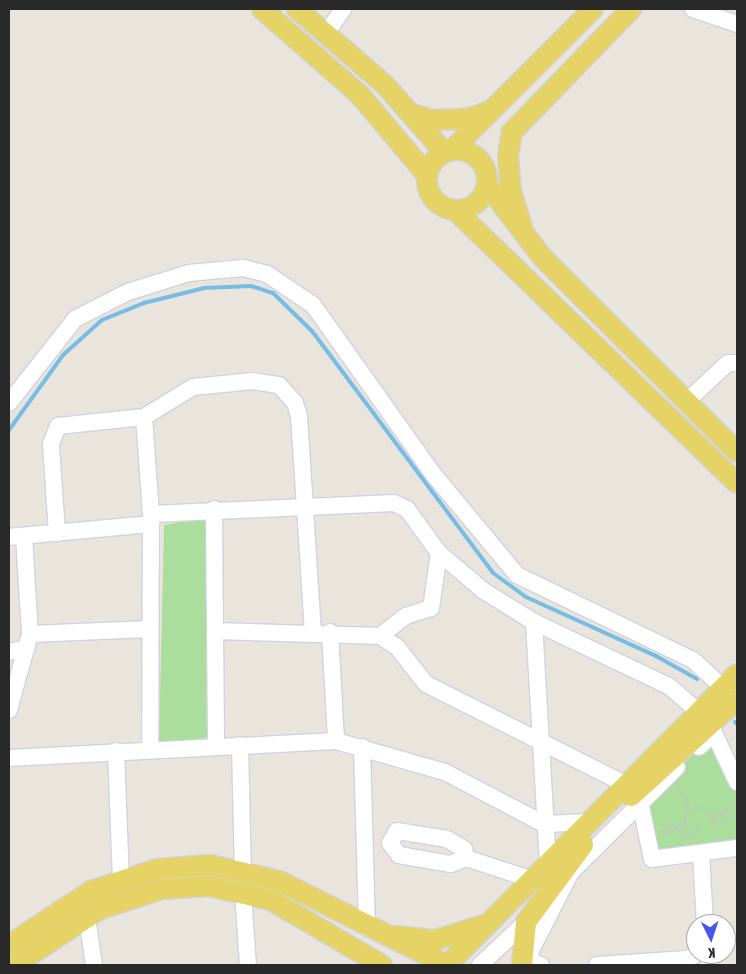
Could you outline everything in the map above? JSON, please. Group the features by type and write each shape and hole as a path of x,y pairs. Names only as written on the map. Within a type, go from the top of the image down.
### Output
{"main road":[{"path":"262,9 360,95 427,176 436,203 455,210 737,483"},
{"path":"297,9 327,32 448,151 470,152 525,236 737,452"},
{"path":"427,176 448,151 594,9"},
{"path":"455,210 479,201 487,179 512,132 631,9"},
{"path":"410,113 431,120 468,119 488,112"},
{"path":"512,132 508,156 511,192 525,236"},
{"path":"522,965 526,922 543,894 590,837 708,722 734,693"},
{"path":"9,945 91,891 158,869 210,865 278,881 374,931 451,963 497,919 626,784 708,722"},
{"path":"15,965 87,918 162,889 208,886 271,900 382,965"},
{"path":"374,931 435,940 457,937 497,919"}],"street":[{"path":"327,32 343,9"},
{"path":"693,9 737,24"},
{"path":"9,404 75,319 128,292 189,273 243,268 267,274 313,305 434,475 517,575 558,598 645,634 693,660 734,693"},
{"path":"686,402 728,363 737,362"},
{"path":"57,533 50,444 58,426 144,417 193,387 253,381 279,385 295,403 299,416 313,631"},
{"path":"144,417 151,519 150,749"},
{"path":"9,710 29,641 16,536 57,533 214,509 394,502 407,509 439,553 484,591 534,622 669,686 708,722 737,782"},
{"path":"214,509 216,746"},
{"path":"380,636 406,616 431,608 439,553"},
{"path":"534,622 543,742 544,824 548,864"},
{"path":"9,652 29,641 150,630"},
{"path":"215,631 313,631 380,636 397,648 426,684 626,784"},
{"path":"330,632 336,742"},
{"path":"541,965 532,962 530,952 571,872 670,774 708,722"},
{"path":"9,758 150,749 336,742 362,747 445,772 544,824 589,822"},
{"path":"240,745 243,872"},
{"path":"362,747 374,931"},
{"path":"116,751 121,881"},
{"path":"640,802 652,839 652,859 737,848"},
{"path":"701,853 705,914"},
{"path":"466,858 533,880"},
{"path":"243,894 248,965"},
{"path":"87,918 94,965"},
{"path":"480,965 526,922"},
{"path":"597,965 686,959"}],"path":[{"path":"670,774 690,810 685,826"},
{"path":"712,817 737,806"},
{"path":"690,810 704,808 718,824 732,820"},
{"path":"652,839 654,831 662,823 669,822 683,838 692,837 700,824"},
{"path":"652,839 689,824"}],"green space":[{"path":"204,517 209,520 209,730 206,738 159,742 164,525"},
{"path":"713,736 737,783 737,846 653,857 641,803"}],"waterway":[{"path":"9,430 63,355 102,320 144,303 204,288 251,286 273,293 312,331 493,573 526,597 656,656 697,679"}]}
